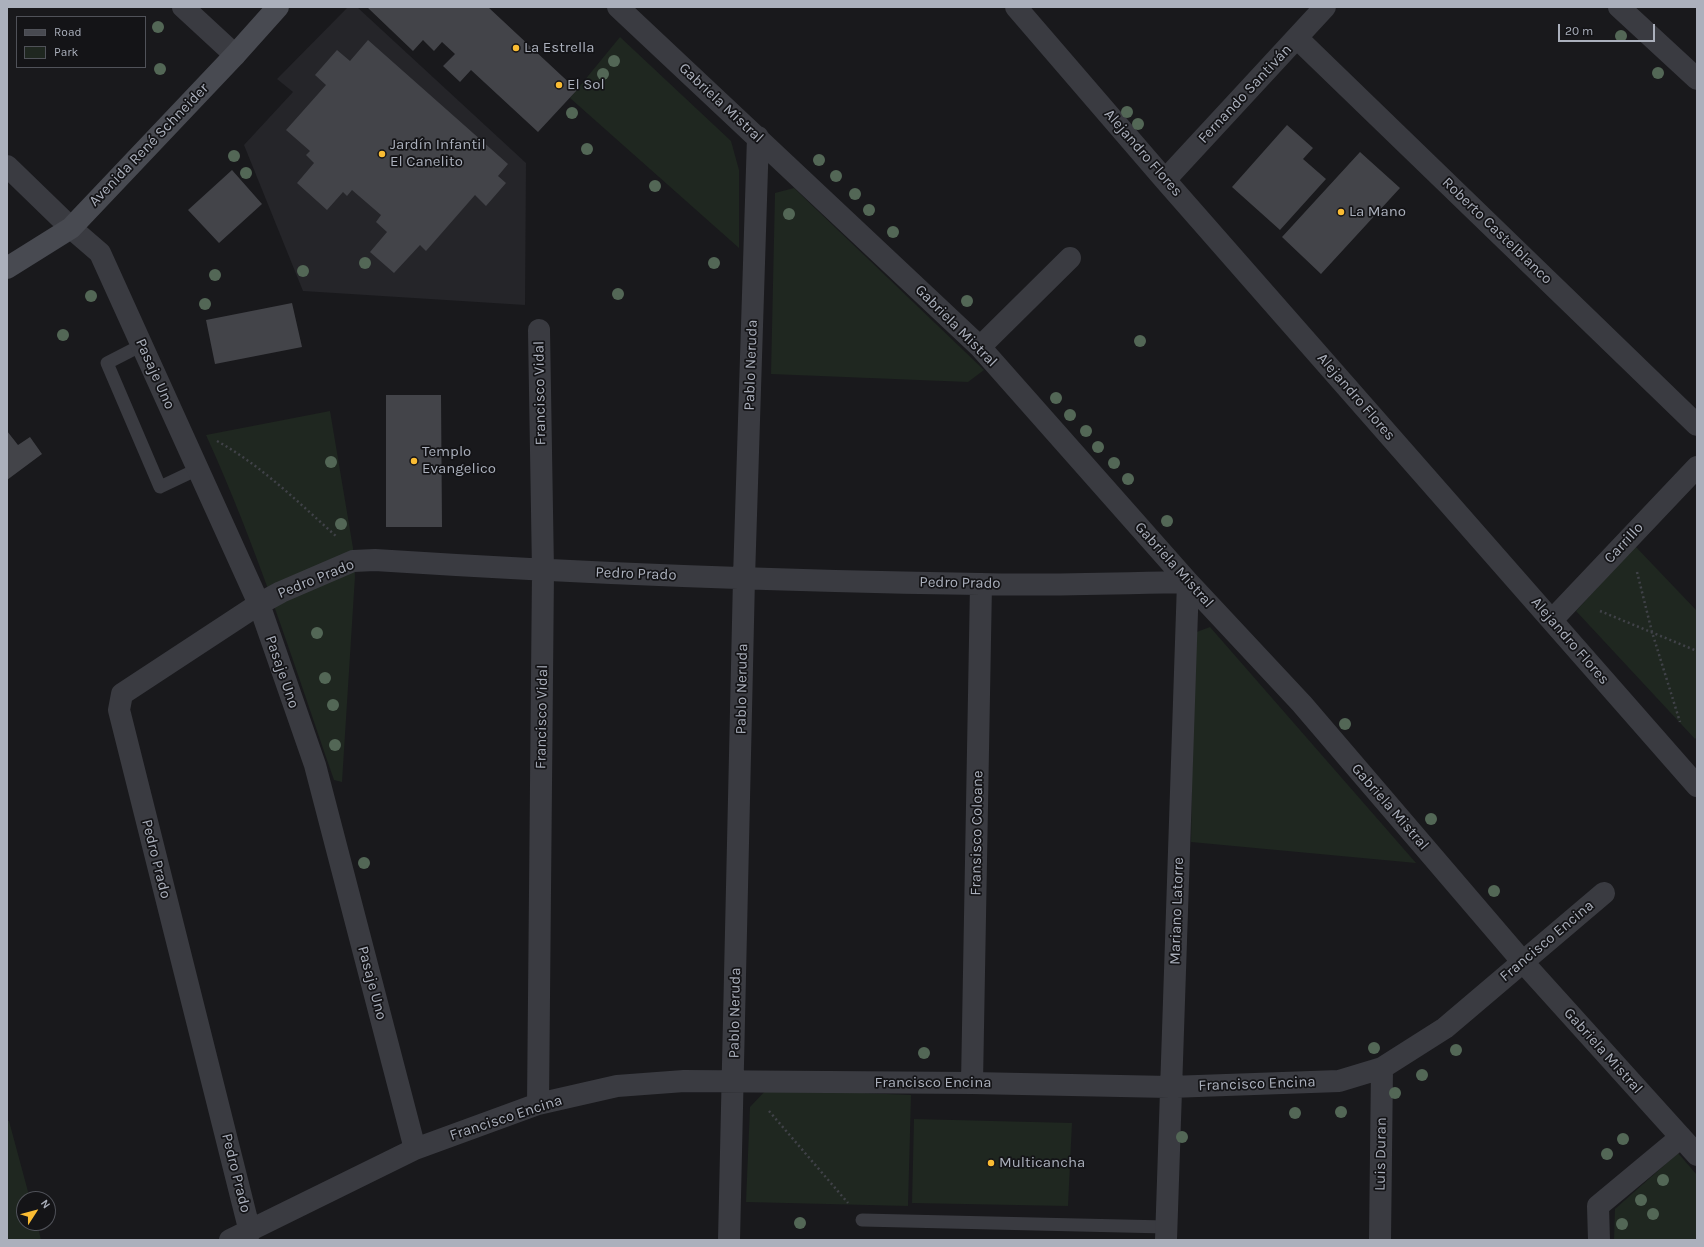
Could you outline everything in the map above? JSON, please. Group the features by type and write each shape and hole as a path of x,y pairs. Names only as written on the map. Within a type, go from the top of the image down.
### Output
{"main road":[{"name":"Avenida René Schneider","path":"7,268 71,228 235,56 278,7"}],"street":[{"path":"183,7 235,56"},
{"name":"Alejandro Flores","path":"1016,7 1165,180 1697,786"},
{"name":"Fernando Santiván","path":"1165,180 1325,7"},
{"name":"Gabriela Mistral","path":"620,8 980,347 1188,582 1302,704 1522,961 1697,1155"},
{"path":"1630,10 1697,79"},
{"name":"Roberto Castelblanco","path":"1297,38 1697,425"},
{"name":"Pablo Neruda","path":"729,1240 734,1082 744,578 758,137"},
{"name":"Pasaje Uno","path":"7,166 100,254 259,604 315,765 416,1148"},
{"path":"980,347 1070,258"},
{"name":"Francisco Vidal","path":"538,1104 543,571 539,330"},
{"name":"Carrillo","path":"1552,620 1628,538 1697,467"},
{"name":"Pedro Prado","path":"250,1232 119,710 122,694 259,604 281,592 353,561 375,560 543,571 982,584 1188,582"},
{"name":"Mariano Latorre","path":"1166,1234 1188,582"},
{"name":"Fransisco Coloane","path":"972,1082 982,584"},
{"name":"Francisco Encina","path":"230,1240 250,1232 416,1148 538,1104 617,1086 684,1081 972,1082 1170,1087 1338,1081 1382,1068 1445,1028 1522,961 1604,893"},
{"name":"Luis Duran","path":"1380,1240 1382,1068"},
{"path":"1599,1240 1598,1206 1681,1138"}],"lane":[{"path":"142,345 107,363 160,487 198,469"},
{"path":"862,1220 1166,1234"}],"path":[{"path":"212,438 230,448 279,486 342,541 353,561"},
{"path":"1628,538 1652,632 1681,724"},
{"path":"1572,599 1697,651"},
{"path":"768,1108 862,1220"}],"shaded area":[{"name":"Jardín Infantil El Canelito","path":"348,7 357,7 526,163 525,305 303,291 244,145 293,92 277,79"}],"green space":[{"path":"620,37 731,141 739,170 739,248 570,98"},
{"path":"794,188 984,370 968,382 771,374 775,193"},
{"path":"330,411 353,548 355,576 342,782 334,780 258,563 225,477 206,435"},
{"path":"1635,546 1697,611 1697,737 1695,739 1576,611"},
{"path":"1210,627 1416,863 1191,842 1194,633"},
{"path":"767,1089 911,1095 908,1206 746,1202 750,1107"},
{"name":"Multicancha","path":"914,1119 1072,1123 1068,1206 912,1203"},
{"path":"7,1121 9,1121 28,1191 16,1191 16,1231 39,1231 41,1240 7,1240"},
{"path":"1678,1153 1697,1175 1697,1240 1614,1240 1615,1209"}],"building":[{"path":"367,7 488,7 577,90 538,132 471,70 460,82 443,66 455,54 442,42 434,51 423,40 413,51"},
{"path":"368,40 508,164 498,176 506,183 486,206 475,195 426,251 420,245 394,273 370,252 387,232 376,222 381,215 352,190 347,196 343,192 327,210 297,183 314,163 306,155 310,151 286,130 326,85 315,75 337,50 350,61"},
{"path":"1287,125 1313,148 1303,159 1326,179 1280,230 1232,187"},
{"name":"La Mano","path":"1360,152 1400,188 1321,274 1282,237"},
{"path":"232,170 262,204 219,243 188,210"},
{"path":"292,303 302,347 215,364 206,320"},
{"name":"Templo Evangelico","path":"386,395 441,395 442,527 386,527"},
{"path":"7,431 18,445 30,437 42,454 7,480"}],"place":[{"name":"La Estrella","path":"516,48"},
{"name":"El Sol","path":"559,85"},
{"name":"Jardín Infantil El Canelito","path":"382,154"},
{"name":"La Mano","path":"1341,212"},
{"name":"Templo Evangelico","path":"414,461"},
{"name":"Multicancha","path":"991,1163"}]}
